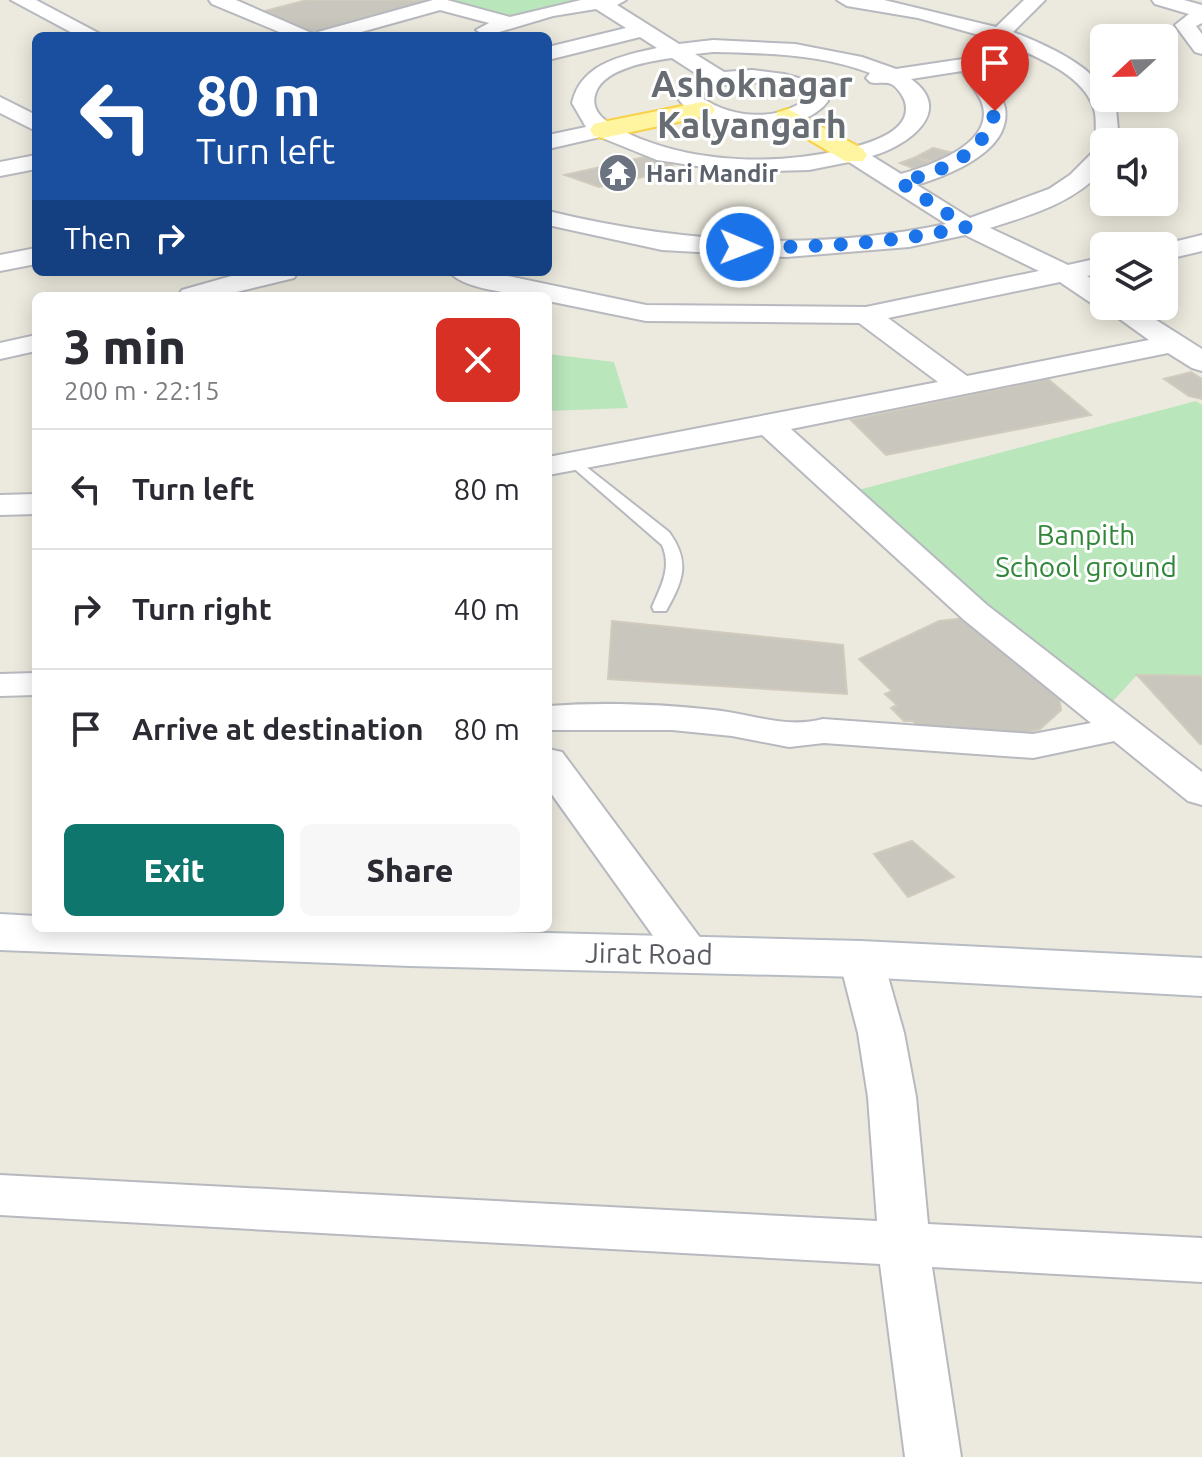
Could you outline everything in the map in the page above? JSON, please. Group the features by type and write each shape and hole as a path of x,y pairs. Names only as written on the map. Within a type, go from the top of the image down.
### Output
{"main road":[{"path":"603,130 702,110"},
{"path":"788,117 854,155"},
{"name":"Jirat Road","path":"0,932 410,948 861,959 1202,977"}],"street":[{"path":"21,0 86,32"},
{"path":"219,0 296,32"},
{"path":"847,0 949,18 999,34 1051,57 1088,84 1108,114 1111,128"},
{"path":"808,88 817,101 805,113 775,120 737,120 702,110 690,100 696,87 720,79 752,76 784,80 808,88 969,64 1035,0"},
{"path":"1162,0 1202,12"},
{"path":"482,32 508,22 603,1 642,31 720,79"},
{"path":"339,32 440,4 508,22"},
{"path":"1202,12 1185,25 1202,48"},
{"path":"552,53 582,43 642,31"},
{"path":"753,46 793,49 865,64 891,76 909,89 918,104 917,119 904,133 854,155 808,162 713,162 631,144 603,130 590,118 583,106 584,94 591,83 624,63 675,50 753,46"},
{"path":"900,182 953,163 975,148 991,130 995,111 987,90 969,64"},
{"path":"0,104 32,122"},
{"path":"552,141 603,130"},
{"path":"854,155 967,227 1066,274 1090,290"},
{"path":"0,169 32,163"},
{"path":"552,219 645,239 740,247 867,243 967,227 1036,205 1063,191 1090,170"},
{"path":"1178,249 1202,243"},
{"path":"0,263 32,257"},
{"path":"552,293 646,313 866,315 1090,268"},
{"path":"202,292 248,276"},
{"path":"475,276 545,292"},
{"path":"866,315 962,386"},
{"path":"1138,320 1202,362"},
{"path":"562,464 1174,343"},
{"path":"0,351 32,344"},
{"path":"768,425 975,612 1123,728 1193,777"},
{"path":"0,505 32,504"},
{"path":"0,685 32,684"},
{"path":"552,718 731,724 775,734 810,736 823,731 1033,746 1123,728"},
{"path":"552,766 689,954"},
{"path":"861,959 881,1033 892,1097 904,1245 933,1457"},
{"path":"0,1195 1202,1260"}],"lane":[{"path":"562,464 663,535 674,548 678,563 660,607"}],"green space":[{"path":"453,0 595,0 508,22 440,4"},
{"path":"552,354 614,362 628,408 552,411"},
{"name":"Banpith School ground","path":"1196,401 1202,405 1202,676 1137,675 1103,712 843,494"}],"building":[{"path":"307,0 452,0 339,32 297,32 253,14"},
{"path":"933,148 954,153 936,162 916,157"},
{"name":"Hari Mandir","path":"653,155 673,166 669,171 599,187 565,175"},
{"path":"916,157 931,163 915,169 900,163"},
{"path":"1191,372 1202,379 1202,399 1189,396 1164,379"},
{"path":"1048,379 1091,415 886,455 851,420"},
{"path":"966,618 1058,689 1061,710 1040,729 1002,738 921,731 913,721 904,721 891,708 897,705 885,694 892,691 859,659 939,621"},
{"path":"612,621 843,645 847,694 608,679"},
{"path":"1137,675 1202,676 1202,744 1200,744"},
{"path":"912,841 954,877 908,897 874,854"}],"place":[{"name":"Hari Mandir","path":"618,173"}],"district":[{"name":"Ashoknagar Kalyangarh","path":"752,104"}],"route":[{"path":"740,247 883,242 967,227 900,182 922,177 953,163 975,148 991,130 995,111"}]}
